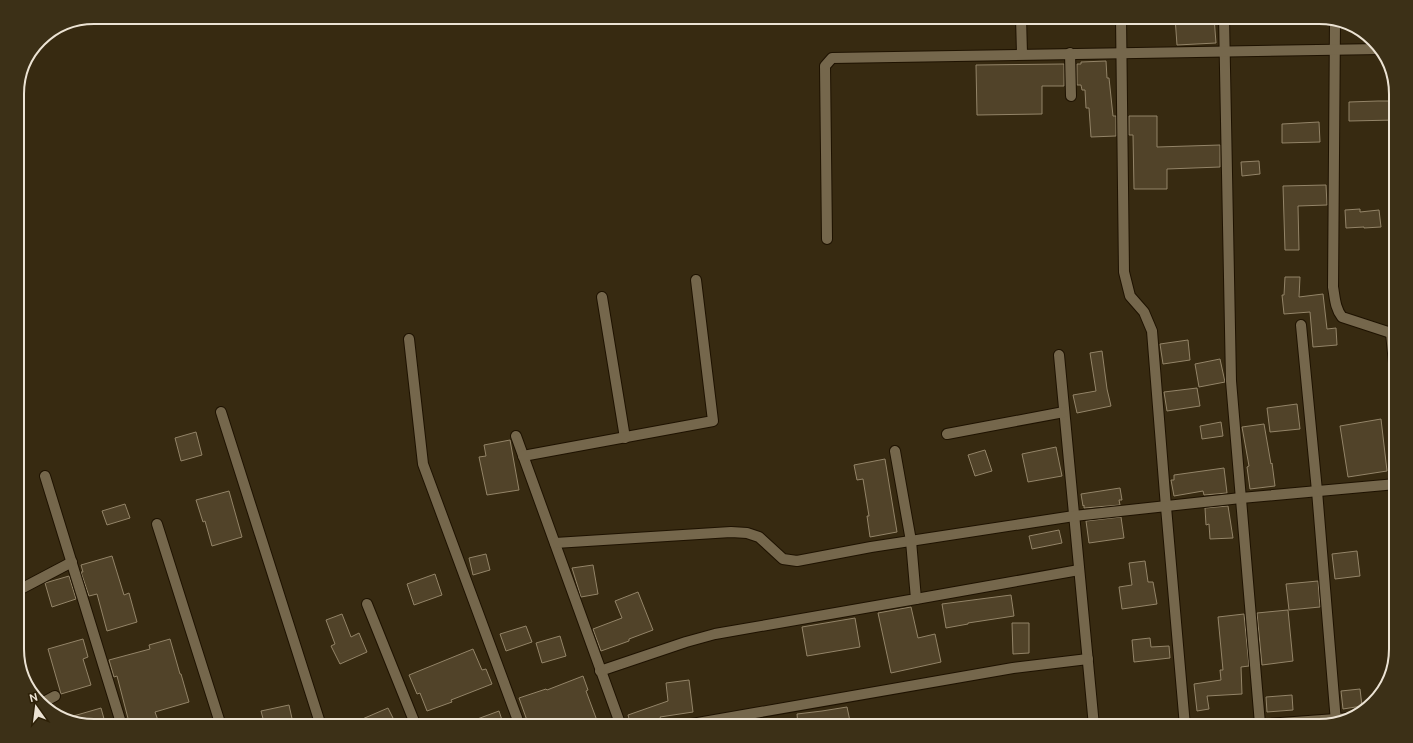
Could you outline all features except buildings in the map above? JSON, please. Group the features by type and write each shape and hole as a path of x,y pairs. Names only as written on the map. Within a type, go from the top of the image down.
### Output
{"street":[{"path":"1021,24 1022,54"},
{"path":"1121,24 1124,272 1130,296 1144,312 1152,331 1184,719"},
{"path":"1224,24 1231,381 1260,719"},
{"path":"1335,26 1333,287 1337,310 1342,317 1389,331"},
{"path":"827,239 825,66 832,58 1373,49"},
{"path":"1070,53 1071,96"},
{"path":"523,456 713,421 696,280"},
{"path":"602,297 625,438"},
{"path":"1301,325 1336,717"},
{"path":"409,339 423,464 517,719"},
{"path":"1060,355 1064,412 1093,719"},
{"path":"221,412 319,719"},
{"path":"947,434 1064,412"},
{"path":"516,436 618,719"},
{"path":"895,451 911,541 916,599"},
{"path":"45,476 120,719"},
{"path":"555,543 732,532 747,533 759,537 782,559 797,561 871,546 1074,516 1241,498 1389,485"},
{"path":"157,524 219,719"},
{"path":"24,587 72,562"},
{"path":"600,671 686,642 715,634 1079,570"},
{"path":"367,604 413,719"},
{"path":"720,719 1005,669 1088,659"}]}
